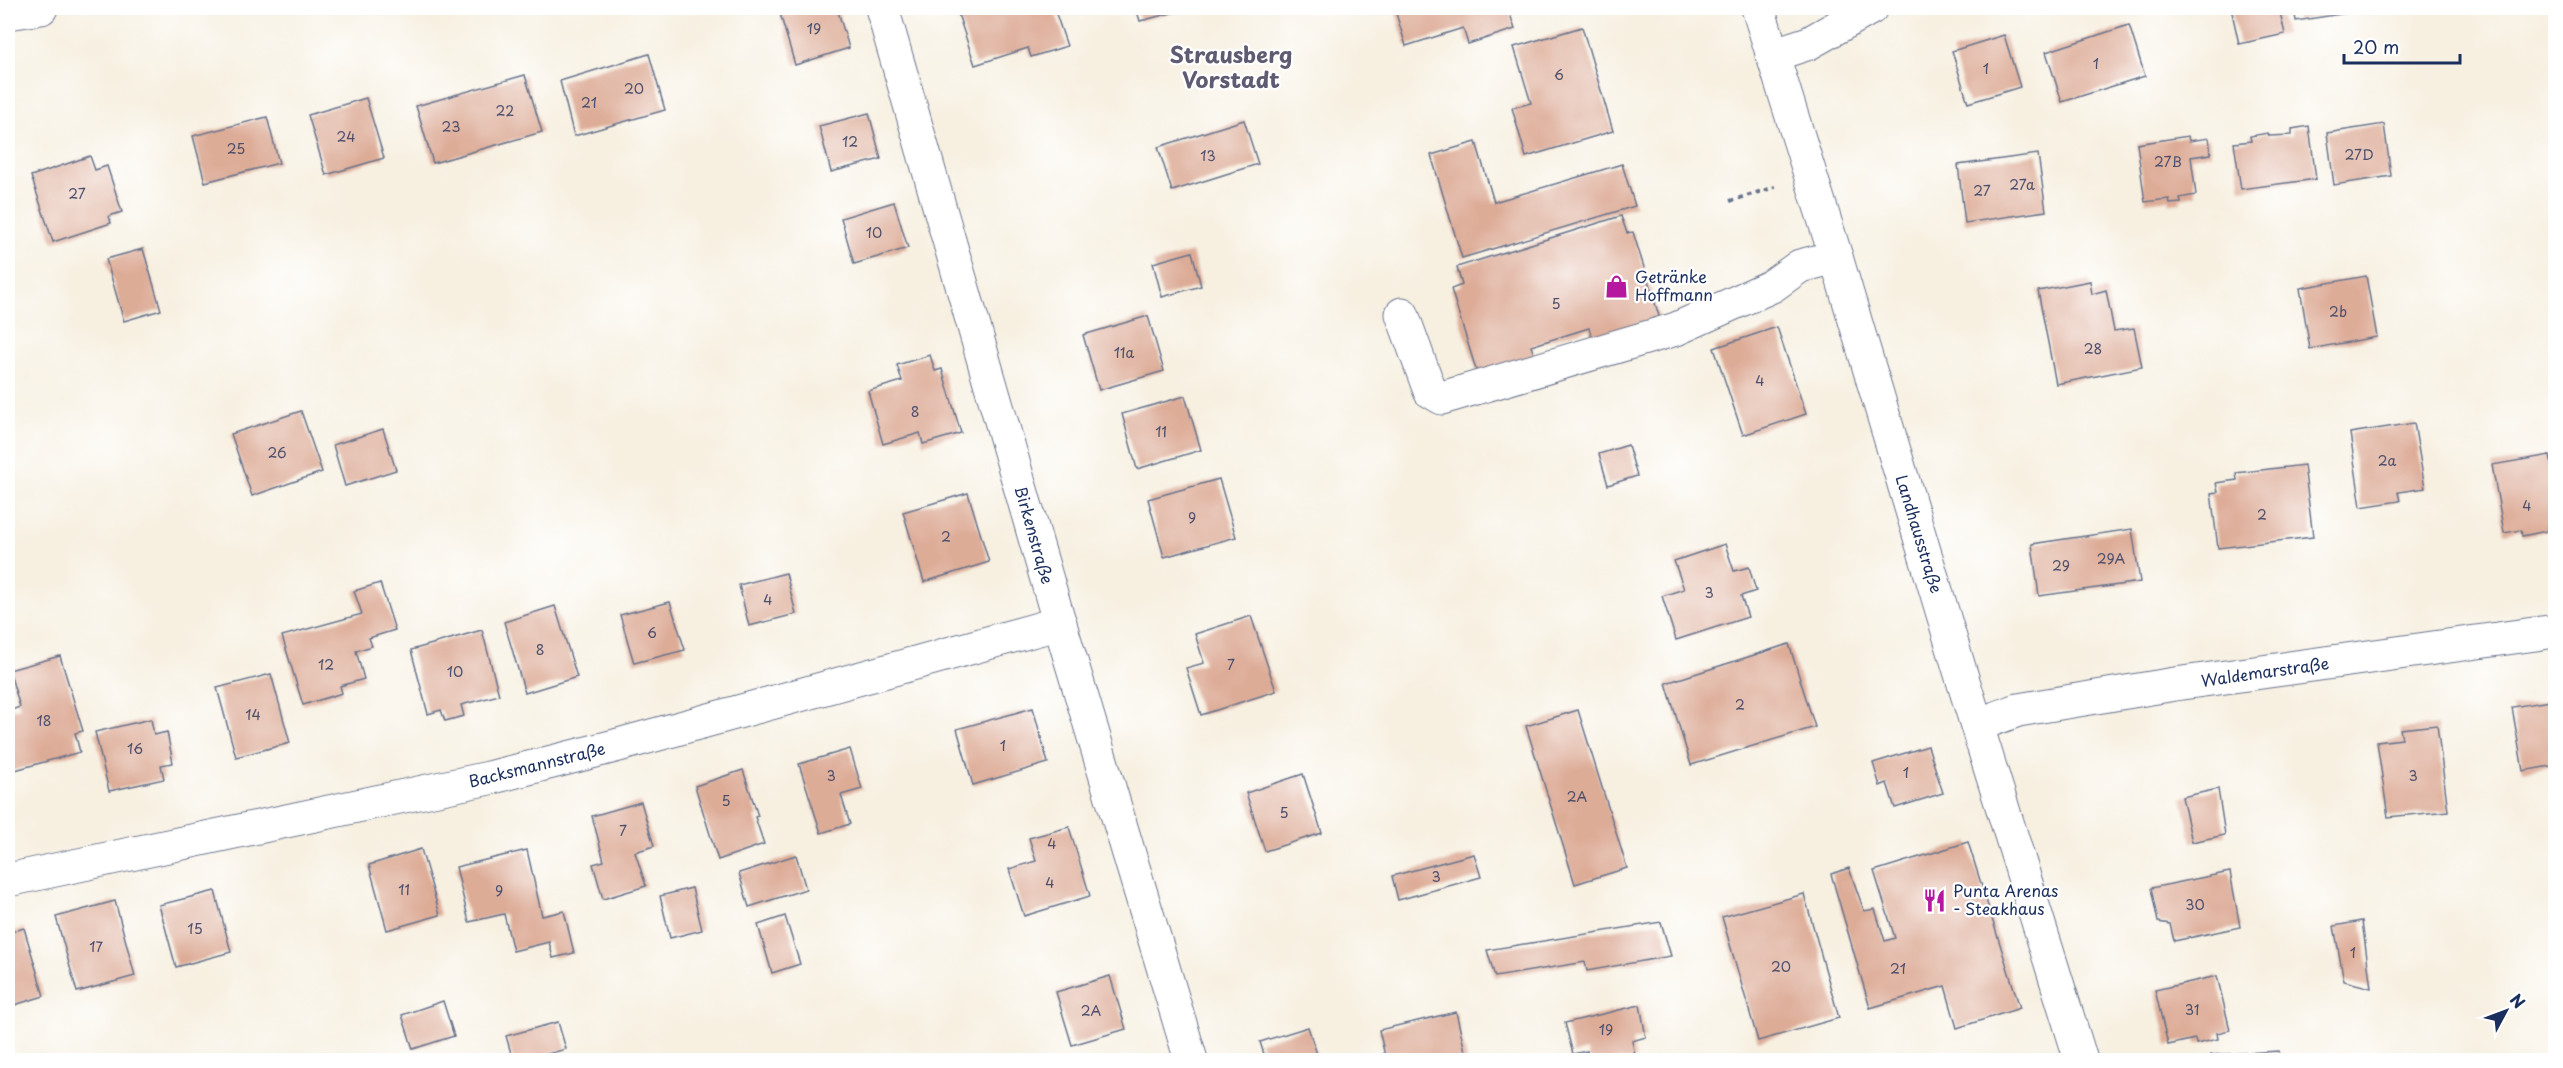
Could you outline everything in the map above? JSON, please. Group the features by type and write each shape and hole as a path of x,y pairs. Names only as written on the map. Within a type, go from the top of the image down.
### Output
{"street":[{"path":"8,13 41,8"},
{"name":"Birkenstraße","path":"882,8 1060,622 1191,1060"},
{"name":"Landhausstraße","path":"1758,8 2081,1060"},
{"path":"1772,54 1809,43 1871,8"},
{"path":"1402,314 1430,390 1442,398 1676,329 1772,286 1800,266 1836,257"},
{"name":"Backsmannstraße","path":"8,880 489,778 615,746 1060,622"},
{"name":"Waldemarstraße","path":"1977,725 2018,710 2107,695 2556,631"}],"path":[{"path":"1730,201 1774,187"}],"building":[{"path":"837,8 849,48 795,65 779,10"},
{"path":"956,8 1054,8 1067,46 1031,57 1028,48 975,65"},
{"path":"1136,8 1191,8 1140,21"},
{"path":"1493,8 1494,11 1508,8 1515,29 1468,44 1463,28 1406,46 1395,10"},
{"path":"2231,8 2279,8 2285,34 2239,44"},
{"path":"2294,8 2366,8 2367,10 2296,21"},
{"path":"2129,25 2145,76 2062,102 2046,52"},
{"path":"1582,27 1613,131 1526,157 1512,108 1531,103 1514,47"},
{"path":"2004,35 2020,87 1968,103 1952,51"},
{"path":"649,54 665,110 574,136 560,81"},
{"path":"525,75 542,132 433,163 416,106"},
{"path":"366,98 384,158 326,175 308,115"},
{"path":"869,113 881,159 831,172 819,126"},
{"path":"267,117 279,163 205,182 193,136"},
{"path":"1244,120 1258,164 1172,191 1158,147"},
{"path":"2384,124 2391,176 2334,185 2327,133"},
{"path":"2309,126 2316,179 2241,189 2234,143 2251,141 2250,136 2268,133 2269,136 2292,135 2292,129"},
{"path":"2188,136 2189,141 2209,138 2211,154 2191,157 2196,195 2180,198 2181,203 2170,204 2169,199 2145,202 2137,144"},
{"path":"1476,142 1494,202 1622,164 1635,206 1462,258 1431,155"},
{"path":"2038,154 2046,211 1965,223 1958,165"},
{"path":"90,156 95,170 107,166 122,212 109,216 111,223 53,242 31,176"},
{"path":"894,202 908,248 854,264 841,218"},
{"path":"1621,216 1627,233 1633,232 1660,319 1593,340 1589,328 1531,346 1535,358 1478,376 1451,289 1462,285 1457,267"},
{"path":"143,249 161,310 124,321 106,259"},
{"path":"1192,252 1201,286 1162,297 1153,263"},
{"path":"2366,276 2377,337 2310,349 2300,288"},
{"path":"2090,281 2092,294 2106,290 2114,331 2134,328 2142,367 2056,384 2038,291"},
{"path":"1148,316 1164,371 1099,390 1083,335"},
{"path":"1777,327 1806,414 1743,435 1714,348"},
{"path":"930,355 935,371 942,369 961,433 923,444 920,433 883,444 868,391 902,381 897,365"},
{"path":"1185,396 1201,450 1137,469 1122,414"},
{"path":"301,411 322,472 252,496 231,434"},
{"path":"2414,423 2425,488 2398,492 2400,501 2361,507 2350,433"},
{"path":"383,429 396,470 345,486 333,445"},
{"path":"1628,445 1637,476 1608,485 1599,454"},
{"path":"2550,455 2556,488 2556,524 2547,526 2547,531 2522,536 2521,530 2504,533 2492,465"},
{"path":"2304,465 2313,537 2218,548 2211,493 2218,492 2216,483 2237,480 2236,473"},
{"path":"1219,479 1236,537 1164,557 1148,499"},
{"path":"968,493 989,562 924,582 903,512"},
{"path":"2132,529 2140,582 2039,596 2032,544"},
{"path":"1725,544 1734,571 1749,567 1756,591 1741,596 1748,617 1676,640 1662,596 1684,589 1674,561"},
{"path":"786,573 796,614 749,626 739,585"},
{"path":"380,583 395,630 369,638 372,646 356,651 364,679 340,686 342,693 303,705 282,636 362,614 354,591"},
{"path":"670,602 685,650 634,663 620,615"},
{"path":"555,606 577,677 525,693 504,622"},
{"path":"1251,616 1276,691 1201,715 1186,668 1204,663 1195,634"},
{"path":"482,630 499,695 461,705 464,716 445,721 441,710 428,714 411,650"},
{"path":"1789,644 1815,727 1691,765 1666,683"},
{"path":"60,656 83,731 75,733 80,752 8,772 8,711 20,707 9,670"},
{"path":"271,674 290,743 236,757 217,688"},
{"path":"2556,700 2556,765 2523,771 2512,707"},
{"path":"1033,708 1048,763 973,785 957,729"},
{"path":"1578,710 1627,868 1575,884 1526,726"},
{"path":"151,719 154,735 167,732 173,763 161,765 164,779 109,791 95,732"},
{"path":"2437,725 2448,811 2388,817 2377,742 2402,739 2400,729"},
{"path":"1928,746 1943,793 1895,808 1887,783 1880,786 1873,763"},
{"path":"850,749 862,789 841,795 850,824 821,833 799,764"},
{"path":"743,770 758,816 755,817 764,844 718,860 695,786"},
{"path":"1303,774 1322,833 1265,851 1246,793"},
{"path":"2218,789 2225,835 2192,842 2182,797"},
{"path":"641,802 654,846 635,852 646,886 603,899 593,864 604,861 592,816"},
{"path":"1069,827 1090,896 1024,916 1009,869 1036,861 1029,838"},
{"path":"1968,842 2020,1008 1957,1028 1945,986 1870,1008 1831,874 1849,868 1864,911 1875,909 1885,941 1895,938 1874,871"},
{"path":"421,849 440,915 387,930 369,865"},
{"path":"527,850 542,916 564,911 574,953 553,958 549,942 513,951 504,914 469,922 456,867"},
{"path":"1474,854 1481,877 1398,900 1392,876"},
{"path":"796,855 806,889 749,907 739,873"},
{"path":"2230,872 2240,927 2174,941 2170,924 2158,922 2151,888"},
{"path":"692,888 702,930 670,938 660,896"},
{"path":"215,891 231,952 176,967 159,905"},
{"path":"1804,894 1839,1018 1758,1041 1722,917"},
{"path":"115,901 135,976 77,992 56,917"},
{"path":"785,916 800,964 772,973 758,925"},
{"path":"2362,921 2371,988 2344,981 2334,926"},
{"path":"1661,922 1671,956 1587,971 1585,962 1495,977 1487,950"},
{"path":"24,928 44,996 8,1007 8,933"},
{"path":"1110,976 1126,1029 1072,1045 1056,992"},
{"path":"2217,976 2230,1030 2217,1033 2218,1039 2196,1044 2195,1039 2168,1045 2155,990"},
{"path":"443,1001 454,1036 413,1049 402,1015"},
{"path":"1640,1005 1646,1037 1632,1041 1636,1060 1589,1060 1587,1051 1573,1054 1565,1023"},
{"path":"1456,1012 1467,1060 1386,1060 1379,1030"},
{"path":"558,1022 566,1049 526,1060 513,1060 506,1036"},
{"path":"1308,1027 1319,1060 1266,1060 1260,1042"},
{"path":"2279,1051 2279,1060 2211,1060 2211,1055"}],"place":[{"name":"Getränke Hoffmann","path":"1617,286"},
{"name":"Punta Arenas - Steakhaus","path":"1935,900"}],"district":[{"name":"Strausberg Vorstadt","path":"1231,68"}]}
